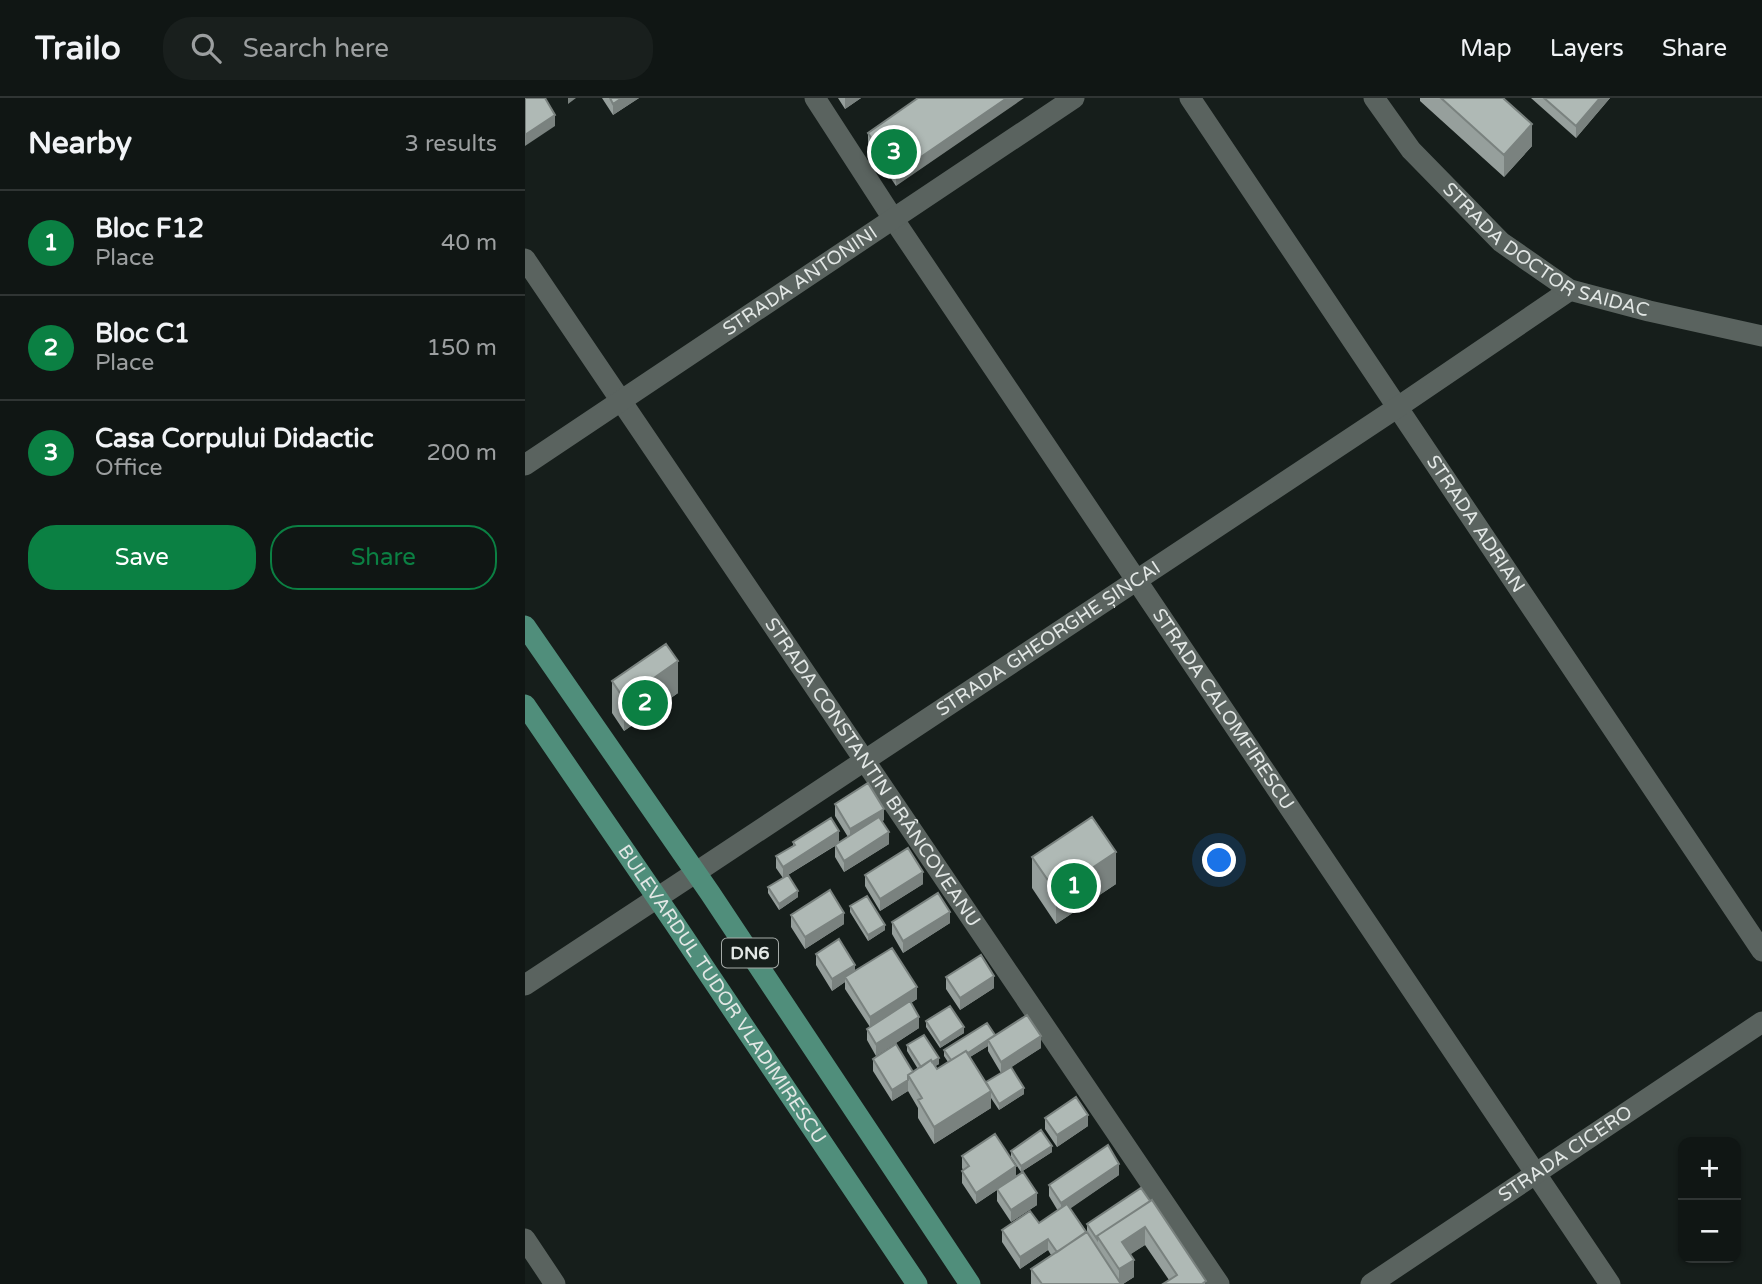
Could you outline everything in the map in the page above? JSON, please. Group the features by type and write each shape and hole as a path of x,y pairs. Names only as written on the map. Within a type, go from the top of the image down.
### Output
{"main road":[{"name":"DN6","path":"525,626 695,873 970,1284"},
{"name":"BULEVARDUL TUDOR VLADIMIRESCU","path":"525,705 917,1284"}],"street":[{"name":"STRADA CALOMFIRESCU","path":"815,98 894,220 1610,1284"},
{"name":"STRADA ANTONINI","path":"525,466 1074,98"},
{"name":"STRADA ADRIAN","path":"1190,98 1762,951"},
{"name":"STRADA DOCTOR SAIDAC","path":"1374,98 1411,150 1501,242 1570,290 1762,336"},
{"name":"STRADA CONSTANTIN BRÂNCOVEANU","path":"525,259 1219,1284"},
{"name":"STRADA GHEORGHE ȘINCAI","path":"525,985 1398,407 1570,290"},
{"name":"STRADA CICERO","path":"1371,1284 1762,1022"},
{"path":"525,1239 555,1284"}],"building":[{"path":"525,98 545,98 555,115 525,135"},
{"path":"610,98 622,98 613,104"},
{"path":"918,98 1007,98 896,174 868,133"},
{"path":"1441,98 1503,98 1532,124 1504,155"},
{"path":"1544,98 1600,98 1576,126"},
{"path":"666,644 678,661 624,699 612,681"},
{"path":"868,783 884,809 850,829 835,804"},
{"path":"879,817 889,832 844,861 835,845"},
{"path":"1092,817 1116,852 1056,892 1032,857"},
{"path":"831,818 839,831 783,867 776,856"},
{"path":"908,848 923,872 880,899 865,875"},
{"path":"788,875 798,891 779,904 768,887"},
{"path":"830,890 844,913 805,937 791,915"},
{"path":"938,893 950,912 903,941 892,922"},
{"path":"867,896 885,925 868,935 850,906"},
{"path":"839,939 855,965 832,979 816,954"},
{"path":"892,948 917,987 870,1017 845,977"},
{"path":"981,955 994,976 960,998 946,977"},
{"path":"910,1001 919,1017 876,1044 867,1029"},
{"path":"950,1006 964,1027 940,1043 926,1021"},
{"path":"1027,1015 1041,1036 1001,1062 988,1040"},
{"path":"987,1023 995,1035 968,1053 966,1051 951,1060 944,1050"},
{"path":"924,1035 939,1058 921,1067 907,1045"},
{"path":"896,1044 913,1072 908,1075 908,1080 892,1090 873,1059"},
{"path":"966,1051 991,1091 934,1127 918,1100 922,1098 908,1075 931,1060 937,1069"},
{"path":"1011,1067 1024,1088 999,1104 986,1082"},
{"path":"1076,1097 1088,1115 1057,1135 1045,1118"},
{"path":"1041,1130 1052,1146 1021,1166 1011,1151"},
{"path":"995,1134 1016,1166 976,1193 962,1171 969,1166 962,1156"},
{"path":"1108,1145 1119,1164 1061,1203 1049,1185"},
{"path":"1023,1172 1037,1193 1011,1210 997,1189"},
{"path":"1141,1188 1150,1201 1097,1236 1097,1239 1087,1224"},
{"path":"1152,1200 1206,1281 1202,1284 1163,1284 1177,1275 1145,1227 1122,1242 1134,1260 1119,1269 1097,1236"},
{"path":"1067,1204 1086,1232 1057,1252 1048,1239 1020,1257 1002,1230 1030,1211 1039,1223"},
{"path":"1087,1232 1121,1284 1042,1284 1031,1269"}],"place":[{"name":"Casa Corpului Didactic","path":"894,152"},
{"name":"Bloc C1","path":"645,703"},
{"name":"Bloc F12","path":"1074,886"}]}
